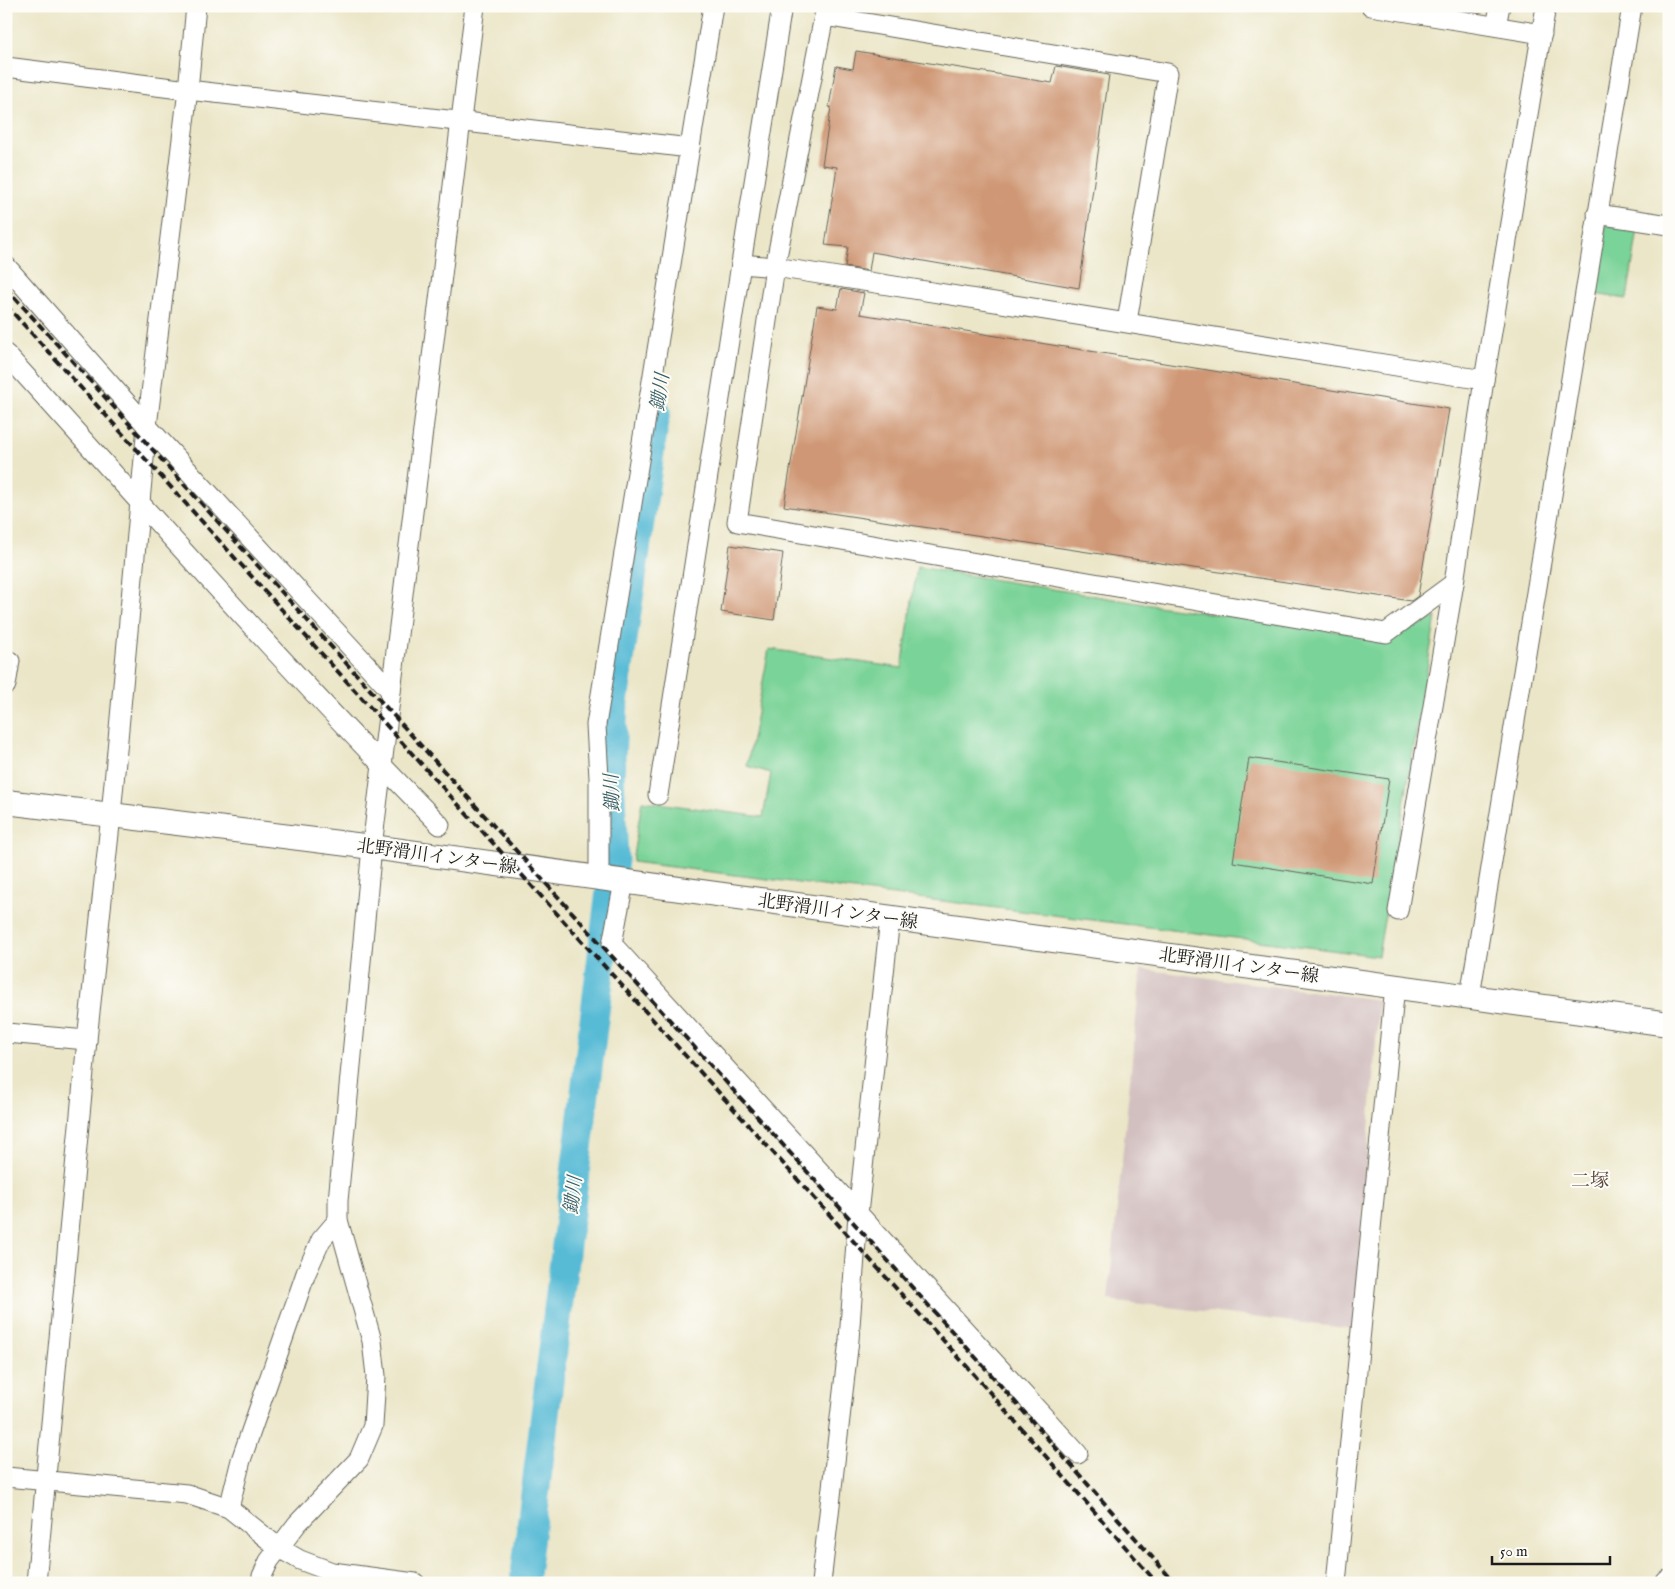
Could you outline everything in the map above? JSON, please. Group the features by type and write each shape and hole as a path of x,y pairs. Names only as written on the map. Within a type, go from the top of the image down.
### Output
{"main road":[{"name":"北野滑川インター線","path":"6,802 372,847 1669,1024"}],"street":[{"path":"36,1583 147,426 188,90 196,6"},
{"path":"261,1583 269,1561 296,1524 359,1459 372,1426 376,1376 372,1341 338,1220 338,1201 372,847 475,6"},
{"path":"599,878 599,778 596,725 713,6"},
{"path":"658,795 782,6"},
{"path":"1371,6 1542,34"},
{"path":"1496,26 1500,6"},
{"path":"1398,911 1454,583 1484,380 1546,6"},
{"path":"1470,996 1632,6"},
{"path":"1127,322 1168,73 824,16 775,267 737,522 1386,633 1454,583"},
{"path":"6,67 690,148"},
{"path":"1598,214 1669,226"},
{"path":"740,264 775,267 1484,380"},
{"path":"6,266 147,426 392,691"},
{"path":"6,354 252,626 382,766 440,825"},
{"path":"6,685 10,661"},
{"path":"624,882 612,944 1078,1454"},
{"path":"820,1583 849,1340 858,1214 890,918"},
{"path":"1336,1583 1395,986"},
{"path":"6,1033 87,1040"},
{"path":"229,1508 240,1460 306,1272 321,1240 338,1220"},
{"path":"6,1477 187,1494 229,1508 279,1548 300,1560 332,1572 415,1583"}],"shaded area":[{"path":"1141,969 1379,1000 1354,1329 1108,1300"}],"green space":[{"path":"1606,225 1638,229 1627,299 1594,294"},
{"path":"917,567 1157,606 1391,639 1436,617 1378,956 632,862 642,801 763,817 771,773 747,766 769,649 902,668"}],"building":[{"path":"856,51 1052,83 1056,66 1109,75 1079,288 872,252 869,271 845,267 848,247 825,245 837,167 822,165 836,66 853,69"},
{"path":"841,289 864,293 860,314 1449,409 1418,596 1411,601 784,506 817,306 837,309"},
{"path":"730,545 783,553 774,620 721,612"},
{"path":"1249,758 1389,779 1373,884 1233,862"}],"waterway":[{"name":"鋤川","path":"524,1583 614,859 610,776 614,702 656,411"}],"railway":[{"path":"6,288 978,1360 1175,1583"},
{"path":"6,305 970,1370 1157,1583"}],"district":[{"name":"二塚","path":"1590,1180"}]}
